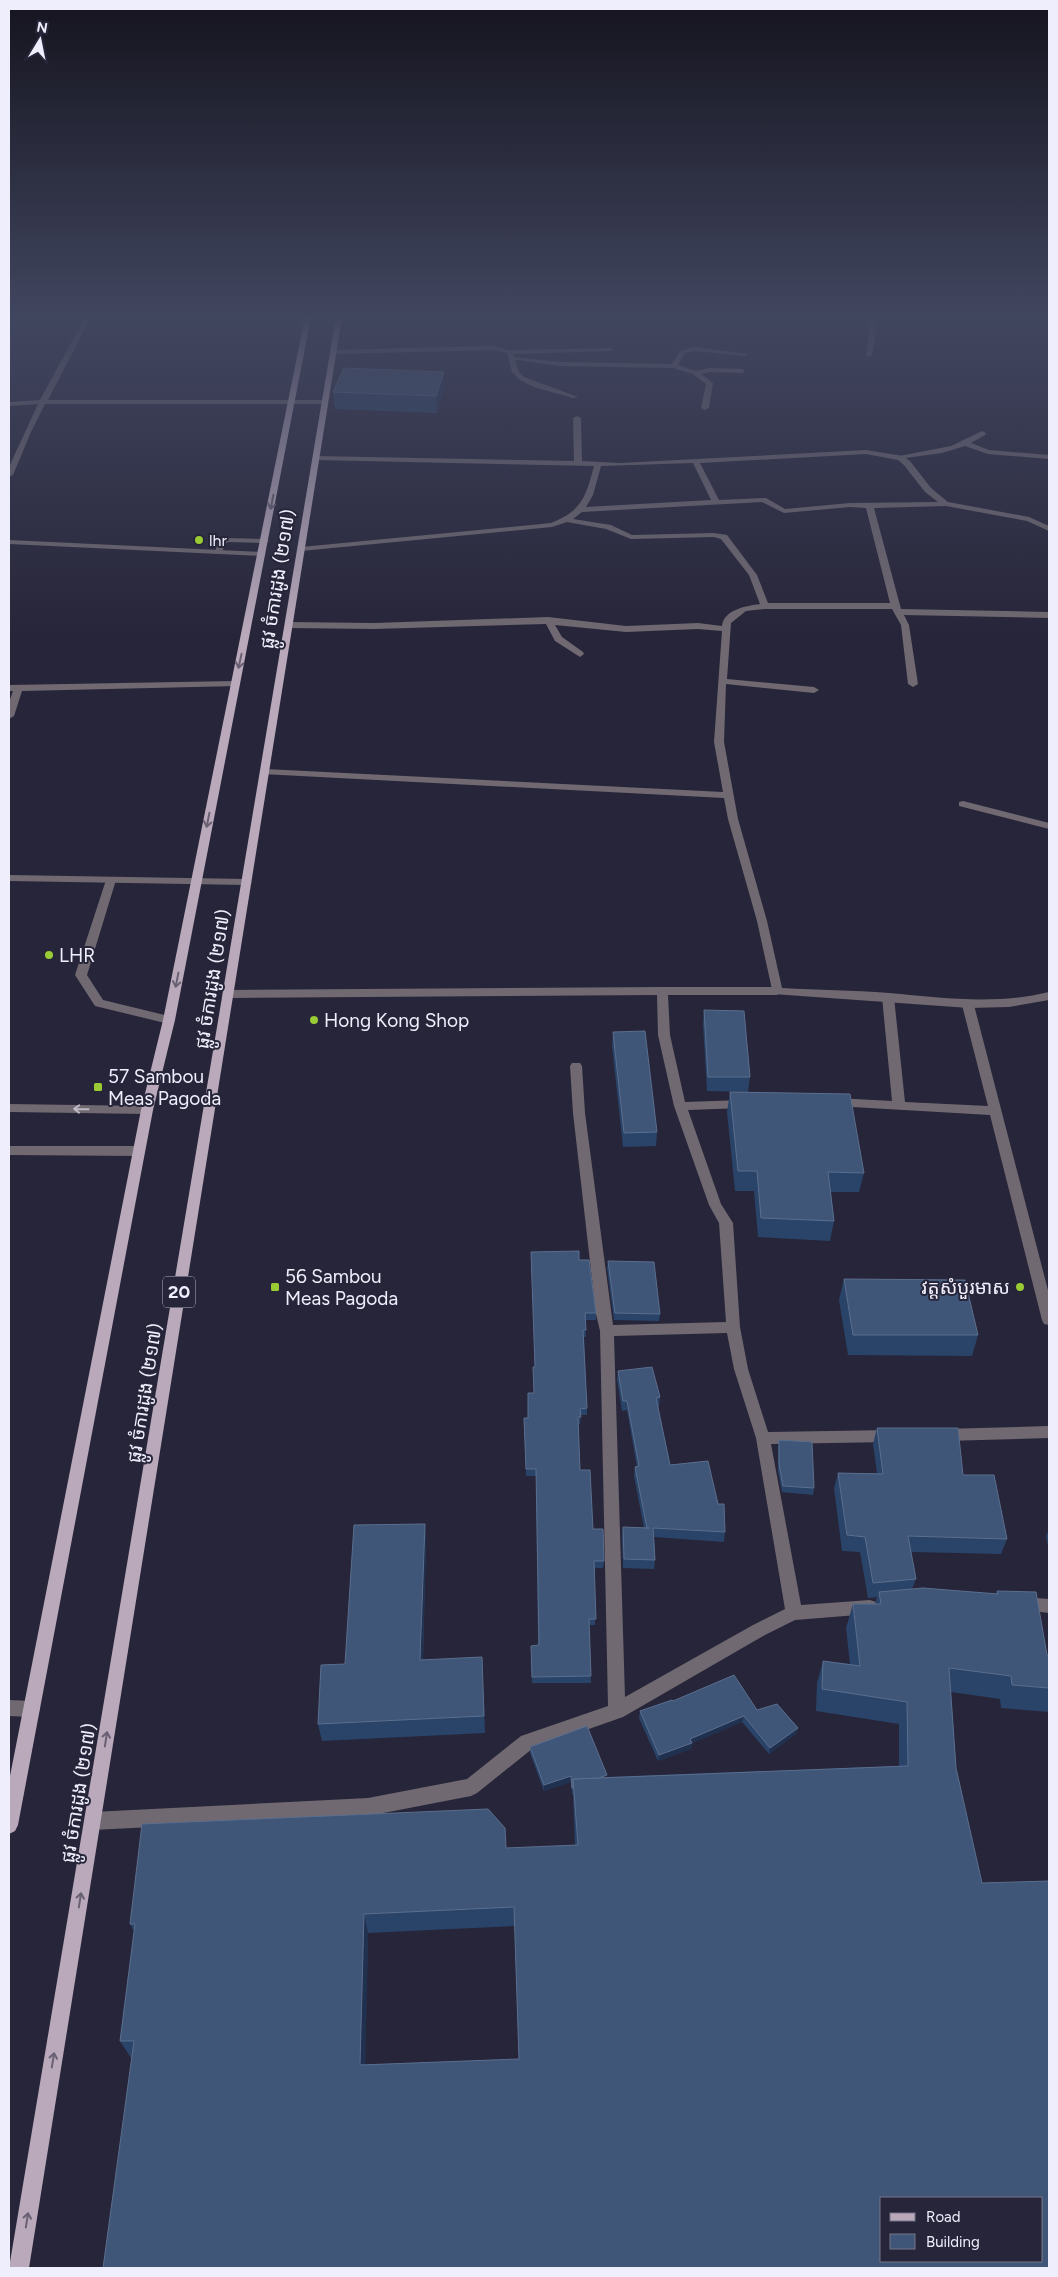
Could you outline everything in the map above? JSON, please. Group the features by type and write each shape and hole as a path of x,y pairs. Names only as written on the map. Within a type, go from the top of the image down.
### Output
{"main road":[{"name":"ផ្លូវ ចំការដូង (២១៧)","path":"9,1825 147,1110 169,1020 287,423"},
{"name":"ផ្លូវ ចំការដូង (២១៧)","path":"19,2268 322,423"}],"street":[{"path":"9,474 33,423"},
{"path":"577,423 578,464"},
{"path":"316,458 598,464 696,462 844,452 875,453 898,457 944,450 965,444 982,433"},
{"path":"965,444 988,452 1049,456"},
{"path":"898,457 907,463 928,490 946,504"},
{"path":"696,462 716,502"},
{"path":"301,549 519,530 552,525 568,520 582,510 591,491 598,464"},
{"path":"582,510 766,500 774,503 779,509 789,511 850,506 946,504 1029,519 1049,529"},
{"path":"872,506 869,508 896,609 905,625 913,684"},
{"path":"568,520 608,528 631,537 714,535 724,537 753,575 765,606"},
{"path":"218,552 220,543 226,540 265,541"},
{"path":"9,542 262,554"},
{"path":"777,992 762,921 728,795 719,742 726,629 733,616 744,609 765,606 1049,615"},
{"path":"289,625 374,626 548,620 626,629 698,626 726,629"},
{"path":"548,620 558,639 580,654"},
{"path":"722,681 814,690"},
{"path":"9,716 13,688 235,684"},
{"path":"265,772 728,795"},
{"path":"963,804 1049,826"},
{"path":"9,878 247,882"},
{"path":"110,880 81,975 99,1003 169,1020"},
{"path":"663,991 661,1011 662,1032 680,1106 715,1205 726,1223 733,1327 741,1369 763,1438 794,1613"},
{"path":"228,994 777,992 888,997 968,1005 1030,1002 1049,996"},
{"path":"888,997 899,1106"},
{"path":"968,1005 1049,1320"},
{"path":"576,1066 579,1113 603,1314 608,1331 617,1711"},
{"path":"826,1101 995,1111"},
{"path":"680,1106 758,1103"},
{"path":"9,1108 147,1110"},
{"path":"9,1150 139,1151"},
{"path":"608,1331 733,1327"},
{"path":"924,1435 1049,1432"},
{"path":"763,1438 904,1436"},
{"path":"1006,1604 1049,1606"},
{"path":"93,1820 368,1808 471,1786 527,1742 617,1711 759,1630 794,1613 887,1605"},
{"path":"9,1708 32,1709"}],"building":[{"path":"704,1010 744,1011 750,1077 708,1077"},
{"path":"645,1031 657,1132 624,1133 613,1032"},
{"path":"730,1092 850,1094 864,1173 828,1172 834,1221 761,1218 757,1171 738,1171"},
{"path":"579,1251 579,1260 589,1260 596,1313 585,1313 586,1330 583,1330 587,1408 580,1409 581,1417 578,1417 580,1470 590,1470 593,1529 603,1529 604,1561 594,1561 596,1619 589,1619 591,1676 532,1677 531,1646 539,1645 536,1469 526,1469 524,1418 528,1418 528,1393 534,1393 533,1367 535,1367 531,1252"},
{"path":"608,1261 654,1262 660,1314 615,1313"},
{"path":"844,1279 965,1280 978,1335 853,1335"},
{"path":"652,1367 660,1397 656,1398 670,1465 708,1461 718,1504 724,1504 725,1532 653,1528 655,1560 624,1559 623,1527 647,1528 635,1467 639,1466 627,1401 623,1401 618,1371"},
{"path":"877,1428 958,1428 963,1475 994,1475 1007,1539 908,1536 916,1579 873,1583 865,1537 847,1535 838,1473 883,1474"},
{"path":"779,1440 812,1442 814,1488 783,1486 779,1464"},
{"path":"425,1524 420,1660 482,1657 484,1716 318,1724 321,1665 345,1664 354,1525"},
{"path":"923,1588 998,1594 997,1591 1036,1592 1047,1655 1049,1655 1049,1688 1012,1685 1011,1676 949,1668 956,1768 982,1883 1049,1881 1049,2268 103,2268 134,2041 120,2041 135,1924 130,1924 142,1824 488,1809 505,1828 506,1848 578,1845 573,1779 908,1766 907,1702 822,1689 823,1661 860,1666 853,1604 881,1604 879,1592","holes":["514,1907 519,2059 360,2065 364,1914"]},
{"path":"734,1675 757,1710 777,1704 798,1728 770,1748 744,1716 690,1739 692,1743 659,1755 640,1711 673,1701"},
{"path":"587,1726 607,1775 599,1778 573,1779 573,1788 571,1776 544,1785 530,1747"}],"place":[{"name":"lhr","path":"199,540"},
{"name":"LHR","path":"49,955"},
{"name":"Hong Kong Shop","path":"314,1020"},
{"name":"57 Sambou Meas Pagoda","path":"98,1087"},
{"name":"56 Sambou Meas Pagoda","path":"275,1287"},
{"name":"វត្តសំបួរមាស","path":"1020,1287"}]}
